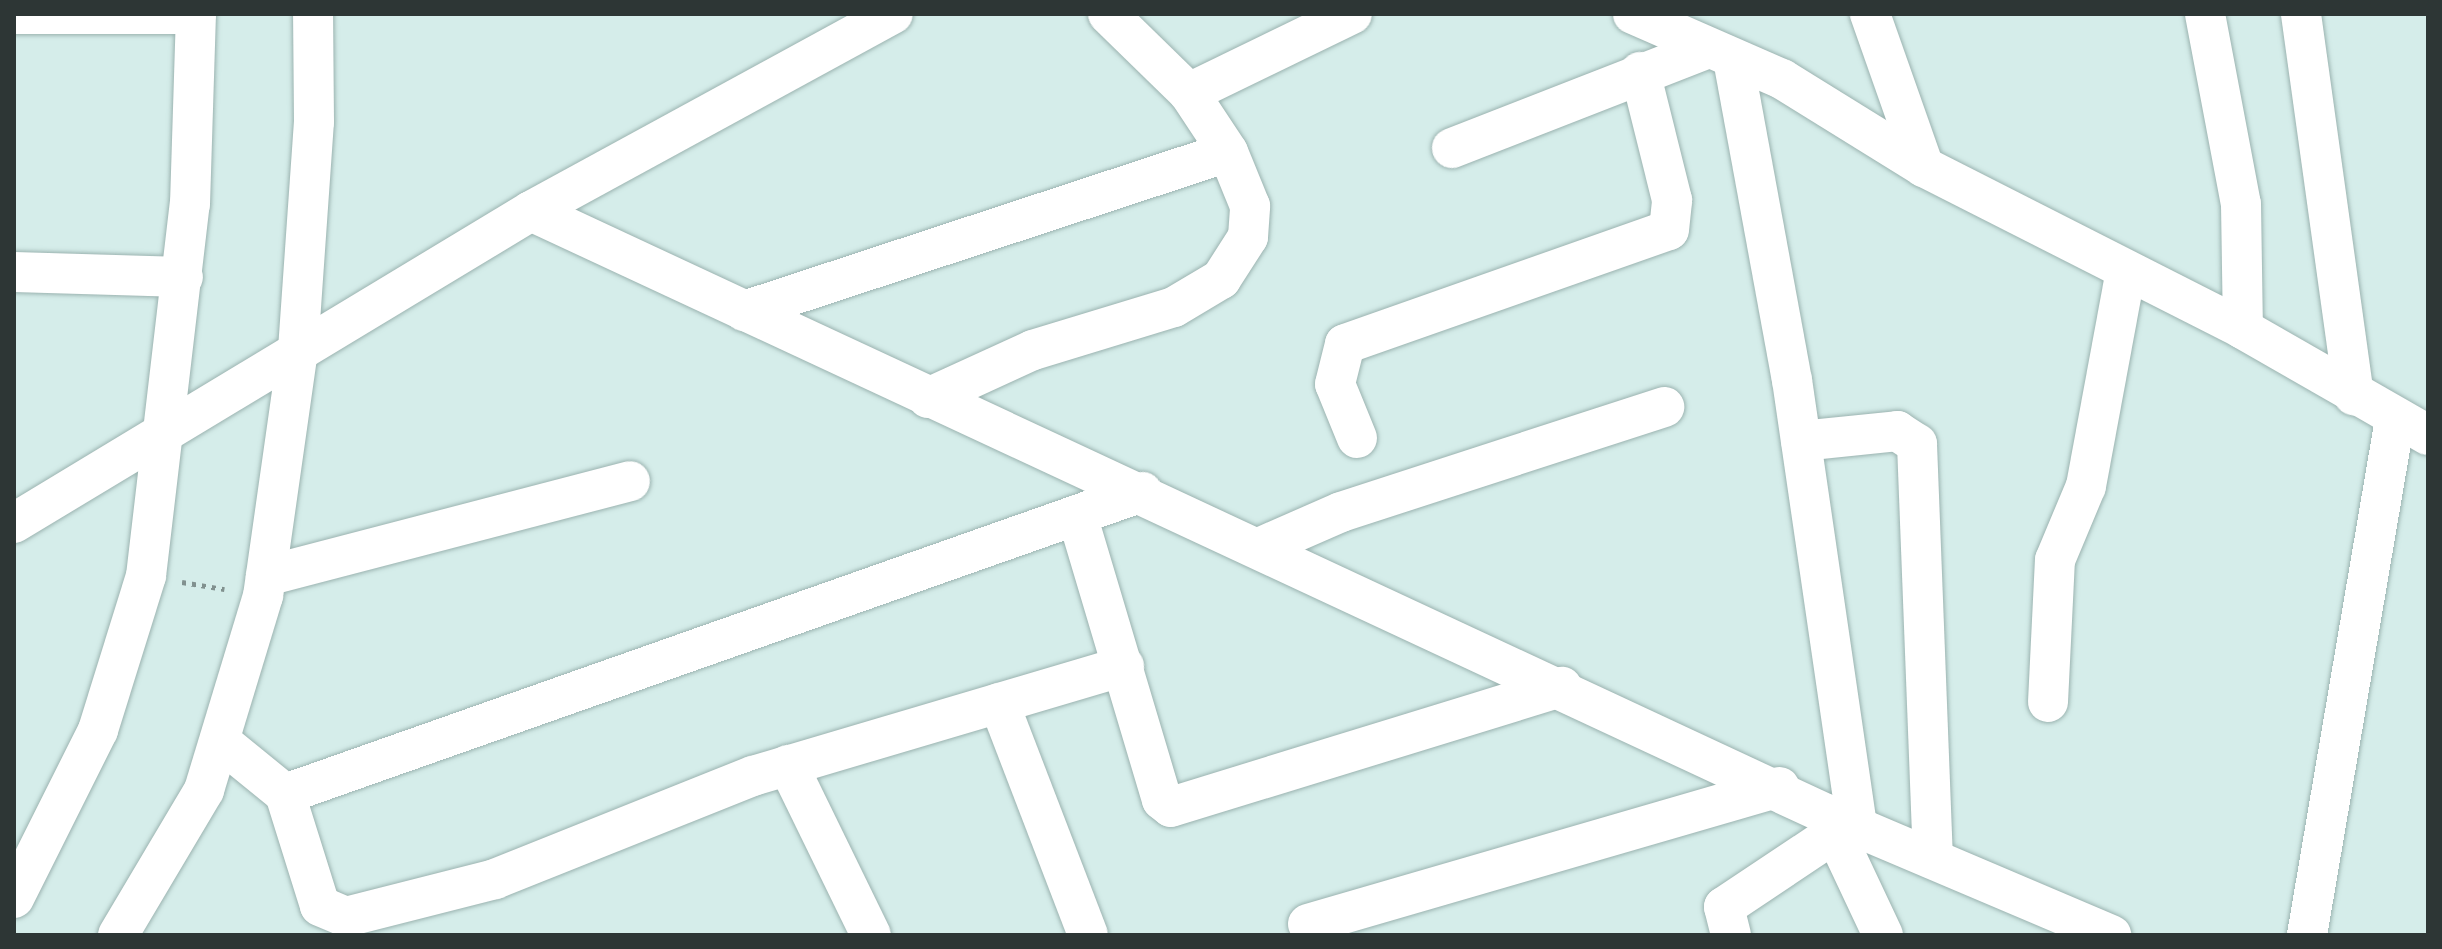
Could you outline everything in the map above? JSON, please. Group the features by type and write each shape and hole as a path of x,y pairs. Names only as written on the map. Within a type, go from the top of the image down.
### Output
{"street":[{"path":"14,14 196,14 183,277 180,419 146,576 98,730 14,898"},
{"path":"118,935 204,790 265,586 284,360 314,122 313,14"},
{"path":"14,523 180,419 531,211 893,14"},
{"path":"928,398 1033,350 1174,307 1221,279 1248,237 1250,206 1228,152 1189,93 1108,14"},
{"path":"1189,93 1352,14"},
{"path":"1633,14 1698,39 1782,79 1924,167 2125,275 2243,329 2412,427 2307,935"},
{"path":"1870,14 1924,167"},
{"path":"2205,14 2241,204 2243,329"},
{"path":"2301,14 2354,395"},
{"path":"1452,148 1640,72 1698,39"},
{"path":"1698,39 1801,441 1839,825 1883,935"},
{"path":"1357,438 1335,384 1345,344 1669,230 1672,200 1640,72"},
{"path":"744,311 1228,152"},
{"path":"531,211 928,398 1142,492 1780,787 1839,825 1933,859 2111,935"},
{"path":"14,272 183,277"},
{"path":"2048,702 2055,560 2086,486 2125,275"},
{"path":"1261,547 1341,512 1664,407"},
{"path":"1801,441 1897,431 1917,444 1933,859"},
{"path":"265,586 630,481"},
{"path":"285,794 1142,492"},
{"path":"1077,515 1162,800 1171,807 1562,687"},
{"path":"220,741 285,794 320,906 346,917 495,879 788,765 1124,666"},
{"path":"999,703 1088,935"},
{"path":"788,765 871,935"},
{"path":"1308,924 1780,787"},
{"path":"1731,935 1724,907 1839,825"}],"path":[{"path":"146,576 265,586"}]}
